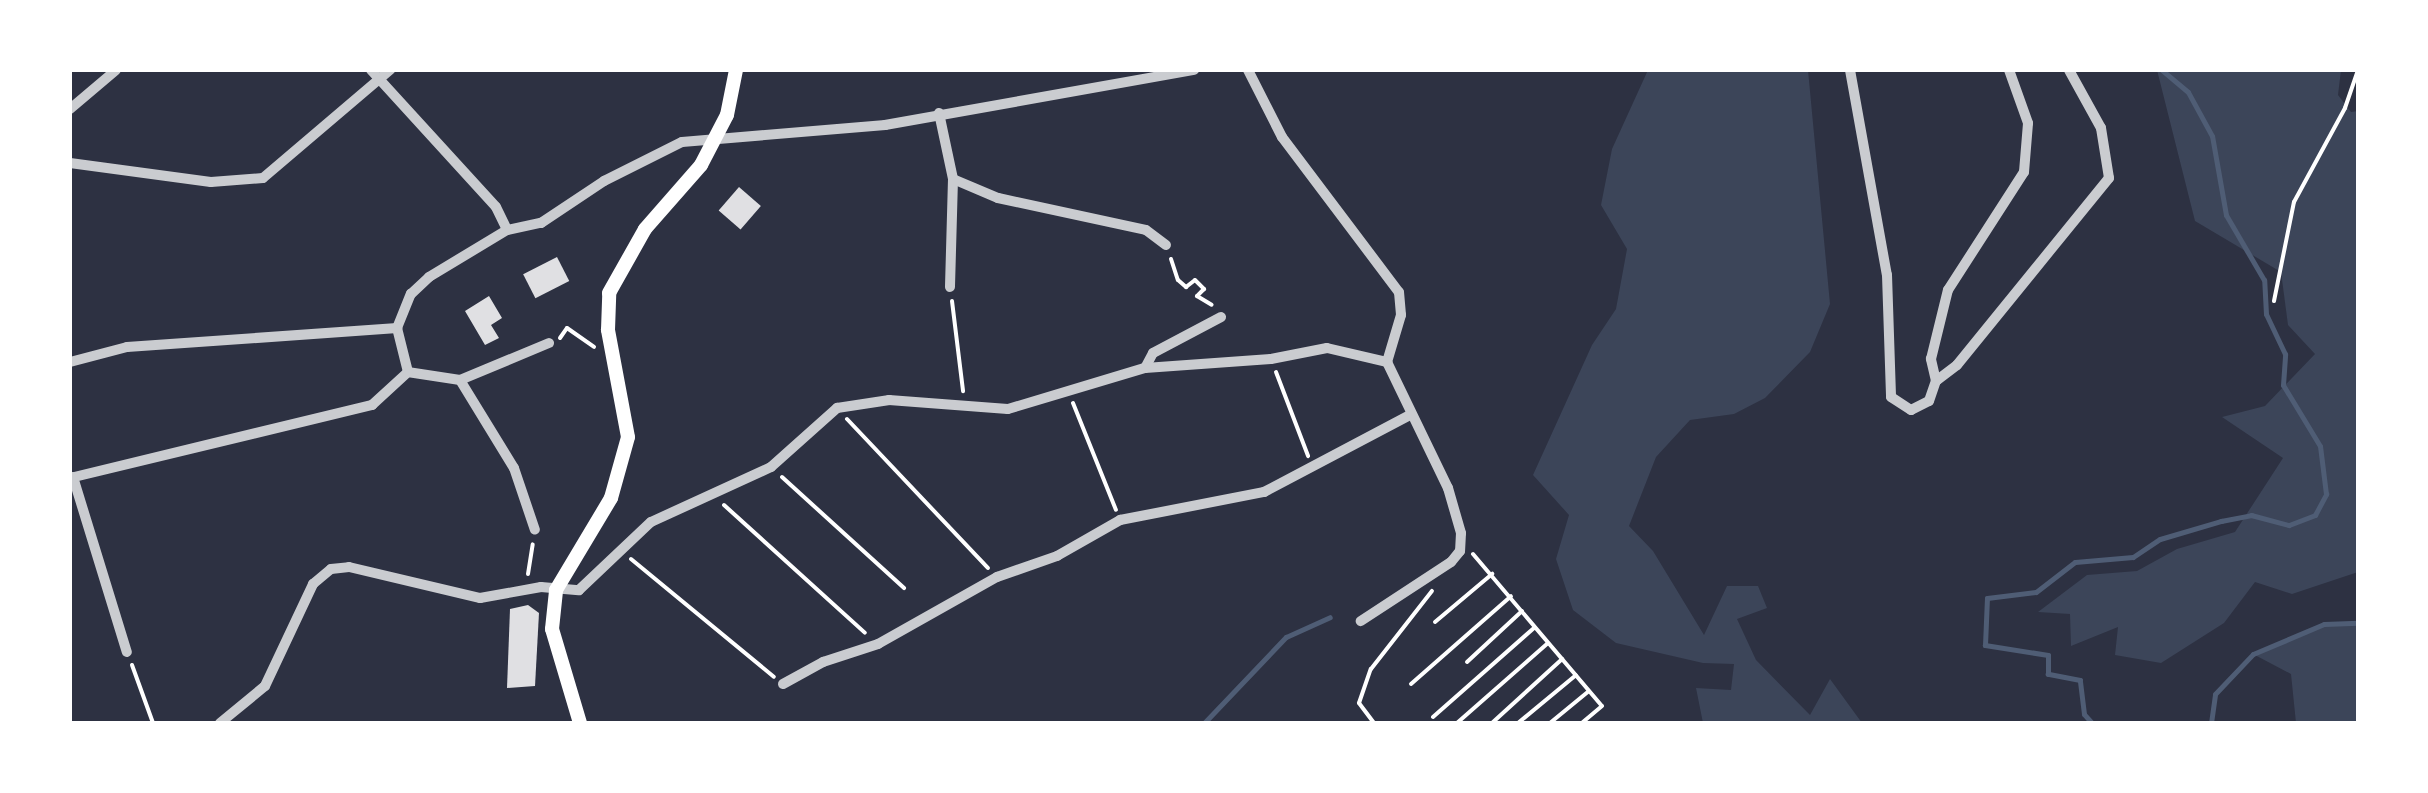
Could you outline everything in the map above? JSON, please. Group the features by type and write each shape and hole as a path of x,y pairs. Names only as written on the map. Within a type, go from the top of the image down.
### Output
{"main road":[{"path":"580,723 556,654 556,590 610,498 628,438 606,315 615,273 714,140 734,93 736,70"}],"street":[{"path":"70,109 116,70"},
{"path":"371,70 496,206 508,230"},
{"path":"70,163 211,182 263,178 382,82 390,70"},
{"path":"408,372 398,328 411,294 429,277 508,230 541,223 604,180 682,142 885,125 1194,70"},
{"path":"1850,70 1887,274 1891,397 1911,410 1929,401 1936,381 1931,360 1948,290 2024,172 2028,123 2010,70"},
{"path":"1936,381 1957,365 2109,178 2101,128 2069,70"},
{"path":"1253,74 1282,137 1398,292 1401,315 1387,362 1448,488 1462,543 1451,562 1361,620"},
{"path":"939,113 953,178 950,287"},
{"path":"953,178 998,198 1146,230 1166,245"},
{"path":"1145,368 1153,352 1222,317"},
{"path":"70,362 127,348 398,328"},
{"path":"408,372 460,380 549,344"},
{"path":"220,723 264,686 313,584 331,569 349,567 480,598 526,590 579,590 651,522 771,466 837,408 889,400 965,410 1008,410 1145,368 1271,360 1327,348 1387,362"},
{"path":"127,652 75,505 71,477 372,405 408,372"},
{"path":"460,380 514,468 535,530"},
{"path":"784,684 824,662 878,644 996,577 1057,556 1120,520 1264,492 1314,470 1410,415"}],"path":[{"path":"2274,301 2294,202 2345,108 2358,70"},
{"path":"1166,245 1178,280 1186,287 1196,280 1204,289 1197,296 1222,317"},
{"path":"950,287 965,410"},
{"path":"568,328 592,343"},
{"path":"1271,360 1314,470"},
{"path":"1070,394 1120,520"},
{"path":"837,408 996,577"},
{"path":"771,466 904,588"},
{"path":"713,495 878,644"},
{"path":"526,590 535,530"},
{"path":"1462,543 1602,706 1582,723"},
{"path":"620,549 784,684"},
{"path":"1374,723 1359,703 1370,669 1451,562"},
{"path":"1435,622 1492,574"},
{"path":"1411,684 1510,596"},
{"path":"1467,662 1522,610"},
{"path":"1433,718 1536,626"},
{"path":"1456,723 1548,642"},
{"path":"127,652 153,723"},
{"path":"1492,723 1562,659"},
{"path":"1518,723 1576,675"},
{"path":"1550,723 1589,691"}],"shaded area":[{"path":"1648,70 1808,70 1830,304 1810,352 1765,398 1734,414 1690,420 1656,457 1629,526 1653,551 1704,635 1727,586 1758,586 1767,608 1737,619 1756,660 1810,715 1830,679 1862,723 1703,723 1696,688 1731,690 1734,664 1703,663 1616,643 1573,610 1556,559 1569,515 1533,475 1592,345 1616,309 1627,249 1601,205 1612,149"},
{"path":"2157,70 2341,70 2338,95 2351,112 2358,111 2358,572 2292,594 2255,582 2224,623 2161,663 2115,655 2118,627 2071,646 2070,614 2038,612 2087,575 2137,571 2177,549 2235,532 2283,458 2222,417 2265,406 2315,354 2288,325 2281,272 2195,221"},
{"path":"2358,623 2358,723 2296,723 2291,674 2253,654 2324,624"}],"building":[{"path":"739,187 761,206 741,229 719,210"},
{"path":"557,257 569,281 535,298 523,274"},
{"path":"489,296 502,318 491,325 499,338 485,345 465,311"},
{"path":"528,605 539,613 535,686 507,688 510,609"}],"waterway":[{"path":"2092,723 2084,714 2080,680 2048,674 2048,655 1985,645 1987,598 2036,592 2075,562 2133,557 2160,539 2221,521 2251,515 2289,525 2315,515 2326,494 2320,446 2283,385 2285,354 2266,314 2264,280 2226,215 2212,136 2188,92 2162,70"},
{"path":"1204,723 1286,637 1330,617"},
{"path":"2211,723 2215,694 2253,654 2324,624 2358,623"}]}
